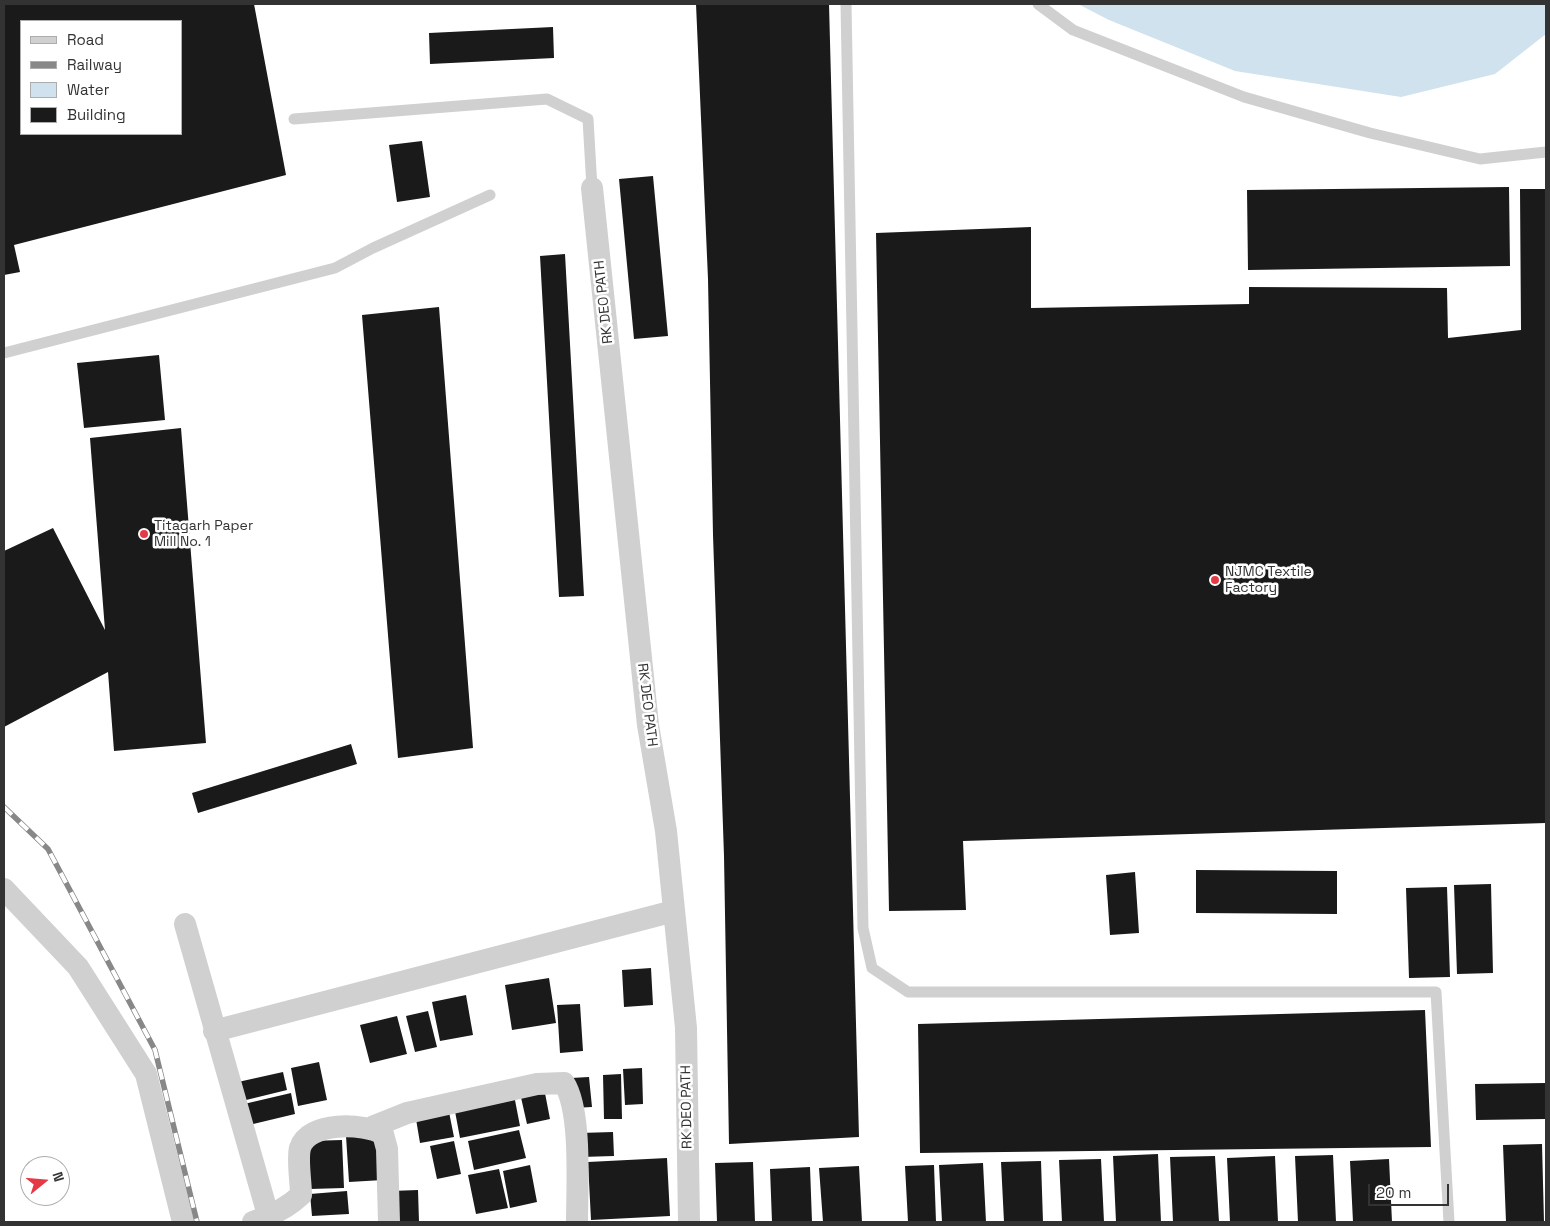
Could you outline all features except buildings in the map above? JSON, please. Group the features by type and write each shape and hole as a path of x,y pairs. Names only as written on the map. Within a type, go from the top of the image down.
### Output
{"street":[{"name":"RK DEO PATH","path":"592,188 648,725 666,831 686,1028 689,1222"},
{"path":"4,889 78,967 146,1074 183,1222"},
{"path":"214,1031 674,911"},
{"path":"186,924 264,1221 291,1204 301,1195 300,1149 306,1137 319,1130 359,1126 372,1128 383,1134 387,1149 389,1222"},
{"path":"372,1128 407,1113 537,1084 564,1083 568,1089 575,1123 577,1222"}],"lane":[{"path":"846,4 863,928 872,968 908,992 1436,992 1449,1222"},
{"path":"1038,4 1073,30 1244,97 1370,133 1480,160 1546,152"},
{"path":"294,119 547,99 588,119 592,188"},
{"path":"4,353 335,268 372,248 490,195"}],"water":[{"path":"1078,4 1546,4 1546,34 1495,74 1401,97 1235,71 1109,20"}],"railway":[{"path":"4,807 48,849 155,1050 197,1222"}],"place":[{"name":"Titagarh Paper Mill No. 1","path":"144,534"},
{"name":"NJMC Textile Factory","path":"1215,580"}]}
